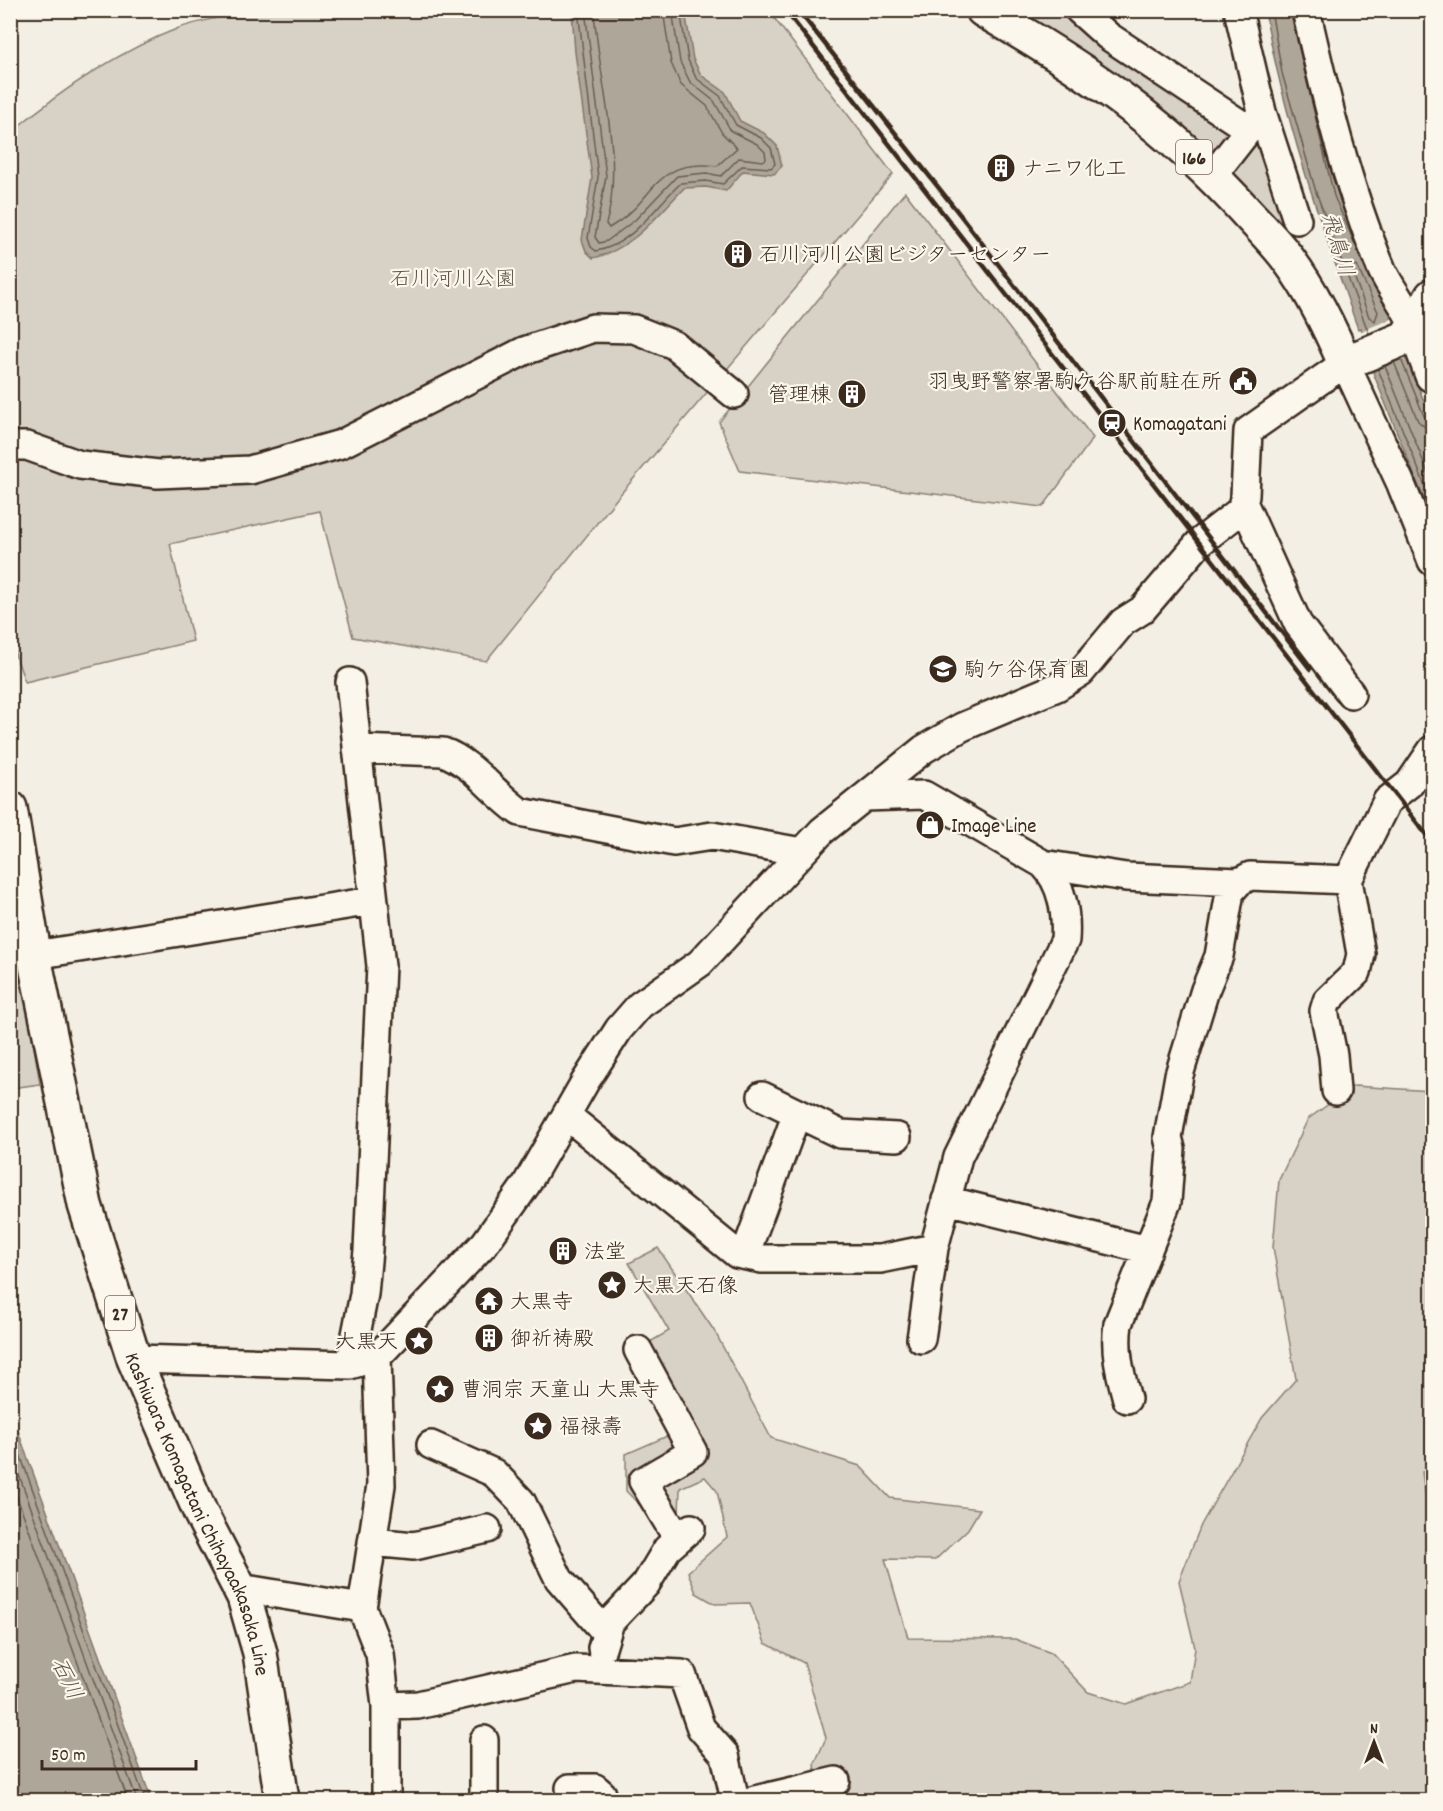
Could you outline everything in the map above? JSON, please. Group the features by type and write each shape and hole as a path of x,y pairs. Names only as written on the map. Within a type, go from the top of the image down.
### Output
{"main road":[{"name":"166","path":"983,10 1051,50 1118,94 1213,176 1288,259 1353,361"},
{"path":"1353,361 1409,332 1432,296"},
{"path":"1409,332 1432,375"},
{"name":"Kashiwara Komagatani Chihayaakasaka Line","path":"10,808 35,955 85,1205 134,1359 201,1514 244,1597 261,1653 282,1800"}],"street":[{"path":"1079,10 1108,36 1255,121"},
{"path":"1238,10 1255,121 1297,220"},
{"path":"1306,10 1340,150 1383,272 1403,302 1409,332"},
{"path":"1213,176 1255,121"},
{"path":"10,446 27,446 80,465 158,474 250,470 341,444 524,351 593,328 634,329 674,345 734,394"},
{"path":"134,1359 350,1365 377,1356 486,1243 526,1185 566,1115 626,1021 640,1005 700,963 822,831 924,749 952,733 1057,687 1081,672 1123,622 1142,610 1207,535 1241,510 1248,430 1353,361 1432,561"},
{"path":"1243,502 1298,624 1351,694"},
{"path":"350,682 372,901 381,966 368,1250 364,1294 350,1365"},
{"path":"357,749 443,752 456,756 501,799 520,812 674,842 712,836 802,852"},
{"path":"1336,1091 1330,1036 1324,1011 1327,1001 1357,972 1361,954 1348,880 1388,801 1409,784 1432,750"},
{"path":"865,796 924,795 1042,864 1055,876 1066,924 1065,940 958,1157 934,1248 921,1339"},
{"path":"1042,864 1126,877 1239,882"},
{"path":"1127,1399 1118,1369 1115,1345 1118,1324 1167,1202 1171,1149 1168,1137 1179,1075 1205,990 1219,956 1230,892 1239,882 1250,876 1348,880"},
{"path":"35,955 372,901"},
{"path":"762,1096 840,1134 897,1137"},
{"path":"745,1255 797,1113"},
{"path":"566,1115 737,1254 762,1259 880,1259 934,1248"},
{"path":"946,1200 1148,1250"},
{"path":"597,1670 610,1622 646,1584 667,1550 684,1534 643,1481 693,1452 638,1350"},
{"path":"377,1356 381,1485 362,1608 380,1654 386,1706 386,1800"},
{"path":"431,1445 494,1473 521,1501 559,1579 606,1633"},
{"path":"372,1542 414,1546 487,1529"},
{"path":"244,1597 252,1590 362,1608"},
{"path":"386,1706 418,1705 576,1669 682,1674 701,1728 725,1755 735,1800"},
{"path":"484,1740 484,1800"},
{"path":"767,1799 836,1781"},
{"path":"570,1788 595,1788 602,1794 602,1800"}],"green space":[{"name":"石川河川公園","path":"768,10 893,174 618,497 486,661 353,637 320,511 170,544 193,641 25,682 10,640 10,133 69,88 134,48 188,25 251,11"},
{"path":"1006,11 1096,11 1249,113 1284,225 1281,227"},
{"path":"905,192 1093,438 1043,507 740,471 719,422"},
{"path":"10,902 40,1084 11,1088 10,1088"},
{"path":"1354,1086 1432,1091 1432,1470 1422,1472 1432,1541 1432,1800 821,1800 814,1765 826,1738 804,1663 765,1643 750,1603 715,1604 696,1593 688,1572 727,1537 717,1491 705,1477 680,1488 679,1514 656,1522 626,1491 626,1454 688,1427 643,1346 669,1331 629,1263 658,1248 715,1332 771,1438 860,1466 890,1498 980,1509 968,1529 935,1560 885,1559 908,1638 1015,1639 1051,1653 1088,1692 1126,1704 1190,1682 1195,1648 1179,1581 1201,1525 1262,1418 1296,1379 1273,1247 1279,1180 1308,1119"}],"water":[{"path":"572,11 685,11 693,59 701,75 725,92 740,121 764,133 777,146 782,166 774,174 743,171 726,191 706,187 684,188 632,240 607,254 593,258 586,251 582,240 592,178 575,52"},
{"name":"飛鳥川","path":"1265,11 1296,11 1340,195 1394,316 1390,317 1432,421 1432,519 1374,375 1361,328 1358,329 1317,211 1282,92"},
{"name":"石川","path":"10,1409 149,1793 151,1800 11,1800"}],"pier":[{"path":"1396,317 1394,319 1409,356 1370,372 1359,332"}],"railway":[{"path":"785,10 1432,842"},
{"path":"798,10 961,216 1310,669"}],"place":[{"name":"ナニワ化工","path":"1001,168"},
{"name":"石川河川公園ビジターセンター","path":"738,254"},
{"name":"羽曳野警察署駒ケ谷駅前駐在所","path":"1243,381"},
{"name":"管理棟","path":"852,394"},
{"name":"Komagatani","path":"1112,423"},
{"name":"駒ケ谷保育園","path":"943,669"},
{"name":"Image Line","path":"930,825"},
{"name":"法堂","path":"563,1251"},
{"name":"大黒天石像","path":"612,1285"},
{"name":"大黒寺","path":"489,1301"},
{"name":"御祈祷殿","path":"489,1338"},
{"name":"大黒天","path":"419,1341"},
{"name":"曹洞宗 天童山 大黒寺","path":"440,1389"},
{"name":"福禄壽","path":"538,1426"}]}
